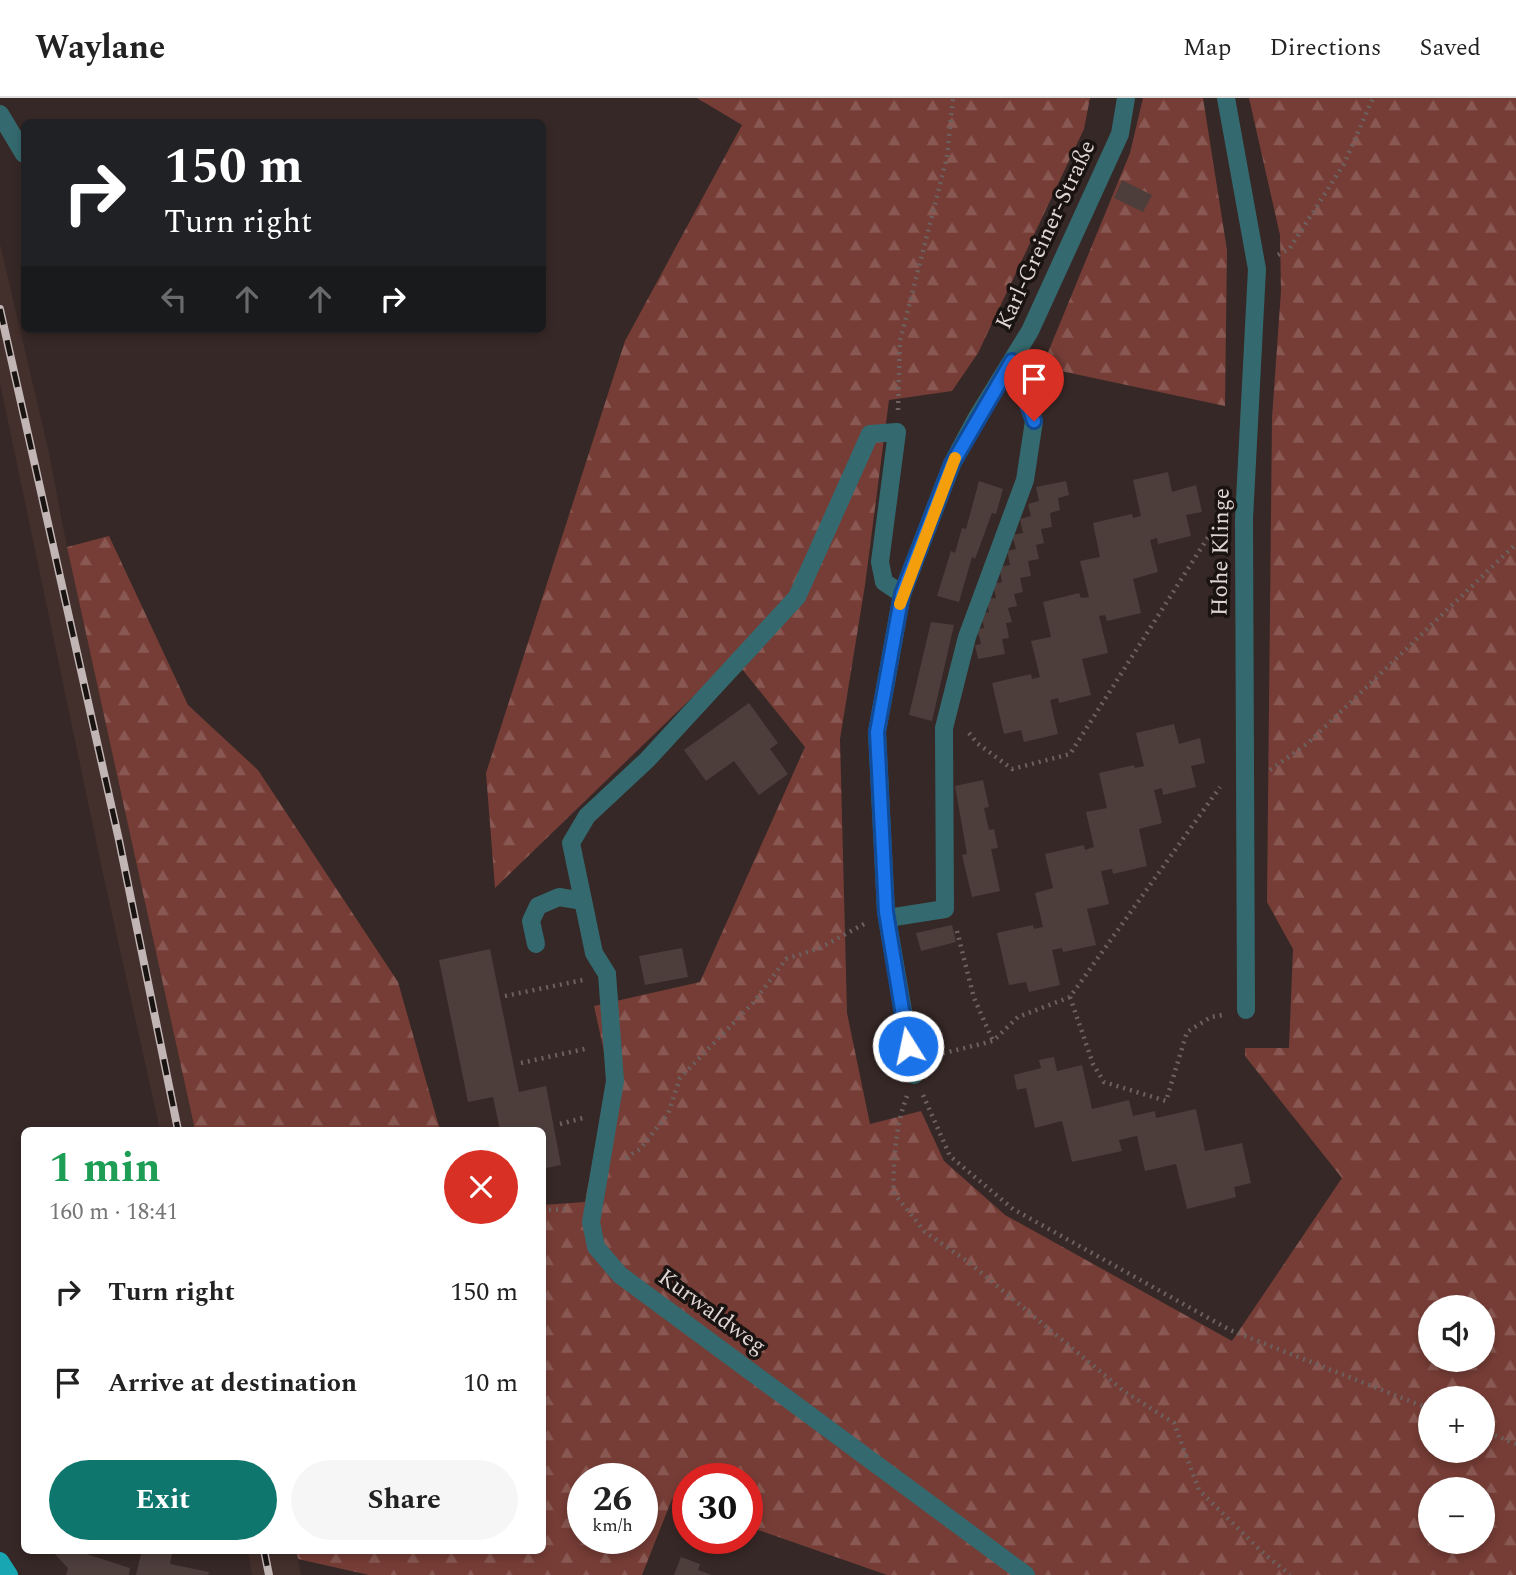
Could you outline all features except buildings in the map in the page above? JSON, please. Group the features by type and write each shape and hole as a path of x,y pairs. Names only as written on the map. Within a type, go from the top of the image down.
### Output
{"main road":[{"path":"0,1561 9,1575"}],"street":[{"name":"Karl-Greiner-Straße","path":"914,1075 887,915 877,732 902,594 952,464 1030,331 1120,134 1126,98"},
{"name":"Hohe Klinge","path":"1226,98 1257,269 1244,519 1246,1010"},
{"path":"0,114 21,149"},
{"path":"887,915 945,909 944,728 967,637 1025,480 1034,421 1012,361"},
{"path":"607,974 594,953 571,843 587,816 647,761 797,597 870,434 897,432 880,562 884,582 902,594"},
{"path":"536,944 531,920 538,906 559,897 583,901"},
{"name":"Kurwaldweg","path":"607,974 615,1082 591,1222 596,1247 620,1275 1026,1575"}],"path":[{"path":"897,432 900,341 947,157 953,98"},
{"path":"1257,269 1290,248 1344,164 1373,98"},
{"path":"967,731 977,743 1012,769 1070,754 1116,686 1211,531"},
{"path":"1247,786 1308,743 1516,544"},
{"path":"932,1056 993,1041 1018,1017 1070,997 1213,793"},
{"path":"945,909 954,921 974,998 993,1041"},
{"path":"597,1178 640,1149 668,1114 680,1078 719,1041 786,959 820,948 887,915"},
{"path":"505,996 607,974"},
{"path":"1070,997 1093,1064 1104,1082 1166,1101 1187,1032 1211,1017 1246,1010"},
{"path":"521,1063 612,1043"},
{"path":"914,1075 950,1156 1013,1209 1230,1330 1418,1404"},
{"path":"914,1075 900,1115 893,1192 925,1232 967,1261 1125,1392 1174,1423 1199,1490 1261,1551 1290,1575"},
{"path":"1495,1435 1516,1444"}],"shaded area":[{"path":"0,244 49,453 67,547 194,1127 159,1127 0,383"},
{"path":"248,1554 297,1554 301,1575 252,1575"}],"green space":[{"path":"697,98 1090,98 1084,129 978,353 952,391 889,400 865,585 840,739 847,1013 870,1124 921,1111 944,1161 1005,1215 1232,1341 1342,1178 1245,1056 1245,1048 1289,1048 1293,949 1267,902 1272,418 1281,291 1280,235 1249,98 1516,98 1516,1575 887,1575 763,1532 763,1463 672,1463 672,1499 658,1534 658,1463 567,1463 567,1554 650,1554 642,1575 369,1575 298,1559 297,1554 546,1554 546,1205 585,1202 609,1074 594,1006 700,982 805,747 733,658 495,888 486,773 625,341 742,125"},
{"path":"1143,98 1203,98 1227,250 1225,406 1042,367 1130,153"},
{"path":"109,536 188,705 258,770 398,982 439,1127 194,1127 67,547"}],"railway":[{"path":"0,309 119,840 177,1127"},
{"path":"265,1554 269,1575"}],"slow traffic":[{"path":"900,604 955,458"}],"route":[{"path":"908,1046 886,912 877,732 902,594 952,464 1012,361 1034,421"}]}
